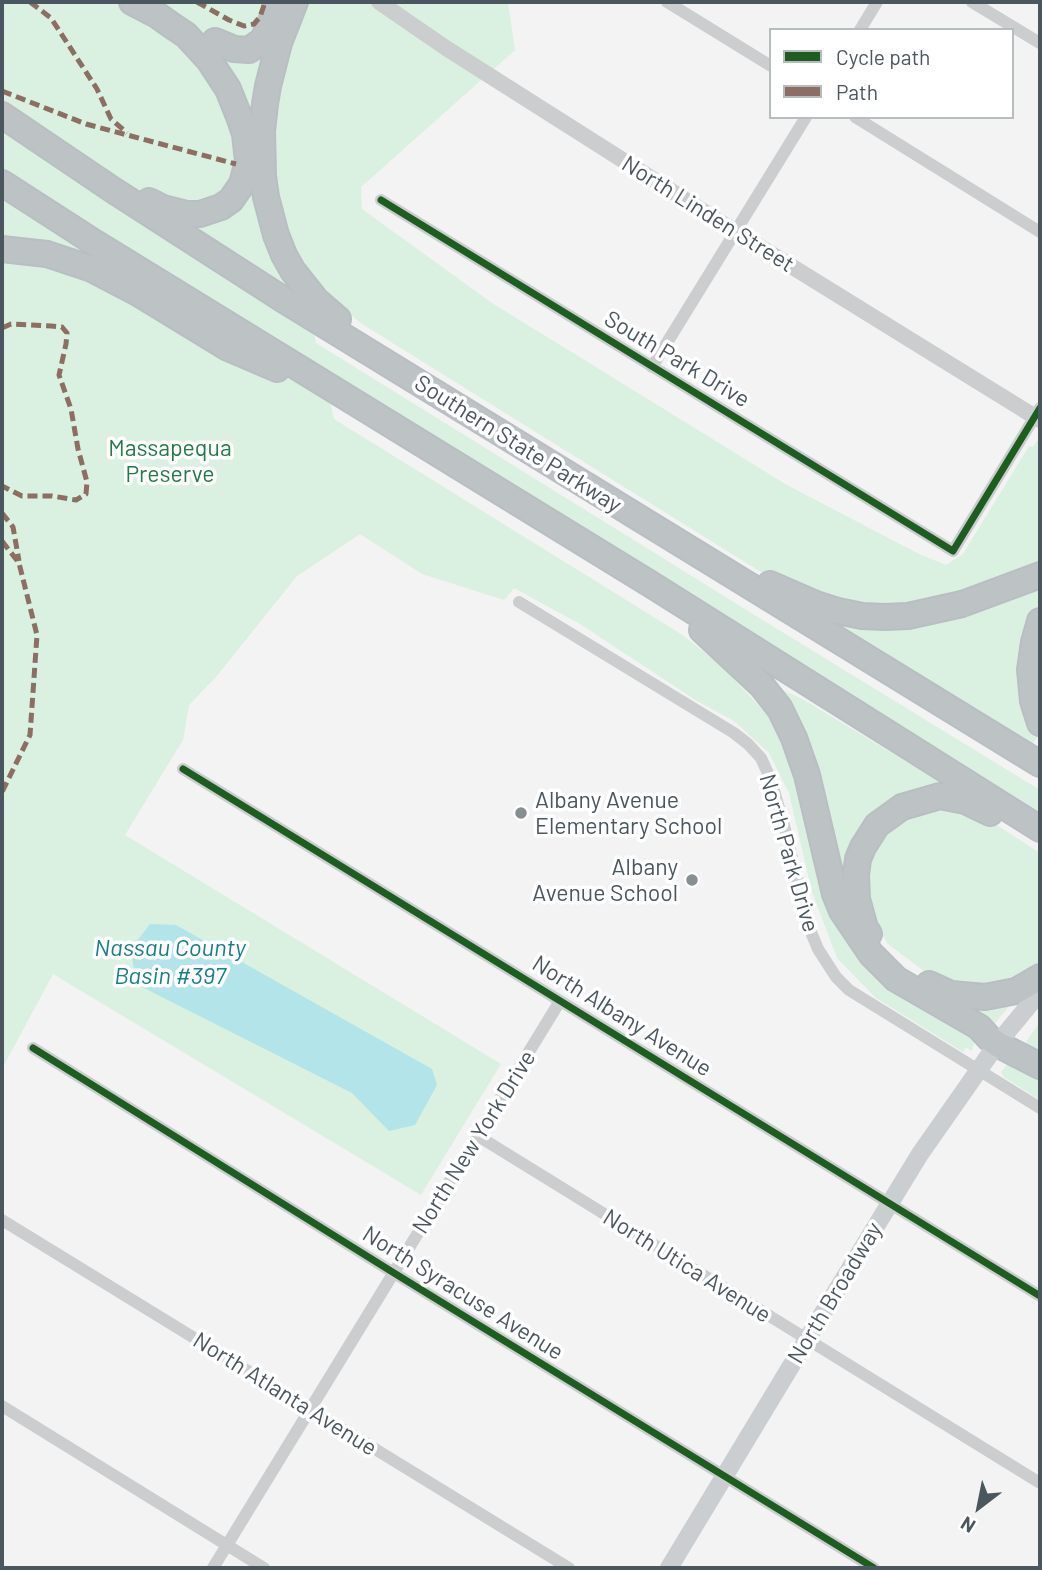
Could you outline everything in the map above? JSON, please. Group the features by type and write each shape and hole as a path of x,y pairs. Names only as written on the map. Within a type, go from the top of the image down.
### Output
{"highway":[{"path":"2,114 92,164 163,208 200,214 221,207 231,200 243,184 248,161 243,126 228,89 209,60 186,36 157,15 132,2"},
{"path":"167,2 189,17 215,41 229,60 247,91 262,131"},
{"path":"215,41 242,51 249,50 267,33 280,2"},
{"path":"295,2 273,64 262,131 263,176 270,216 284,255 316,300 344,324 420,373 519,445"},
{"name":"Southern State Parkway","path":"2,114 156,218 519,445 1040,764"},
{"path":"2,183 652,585 1040,829"},
{"path":"2,249 47,254 92,269 130,288 228,348 353,401"},
{"path":"685,547 816,604 862,616 908,615 962,604 1040,575"},
{"path":"652,585 762,686 780,709 807,775 835,894 842,911 872,954 896,979 979,1027 997,1044 1040,1066"},
{"path":"1040,621 1030,670 1033,701 1040,723"},
{"path":"1040,837 965,801 940,796 902,807 877,825 863,847 856,875 857,899 864,928 900,967 924,981 951,994 985,997 1016,991 1040,977"}],"main road":[{"name":"North Broadway","path":"669,1568 920,1154 997,1044 1040,992"}],"street":[{"name":"North Linden Street","path":"379,2 446,48 736,232 1038,415"},
{"path":"667,2 769,65"},
{"path":"861,28 877,2"},
{"path":"972,2 1040,44"},
{"path":"652,367 805,119"},
{"path":"858,119 1040,232"},
{"name":"South Park Drive","path":"381,200 953,551 1038,415"},
{"name":"North Park Drive","path":"519,602 748,744 761,758 771,780 808,925 818,949 836,977 849,990 1040,1108"},
{"name":"North Albany Avenue","path":"183,769 1040,1296"},
{"name":"North New York Drive","path":"213,1568 560,1001"},
{"name":"North Syracuse Avenue","path":"33,1048 874,1568"},
{"name":"North Utica Avenue","path":"478,1136 1040,1483"},
{"name":"North Atlanta Avenue","path":"2,1220 569,1568"},
{"path":"2,1406 264,1568"}],"green space":[{"name":"Massapequa Preserve","path":"2,2 508,2 515,50 361,187 362,209 492,303 787,485 919,554 946,565 963,554 1029,446 1033,447 1040,439 1040,569 897,611 835,606 785,587 362,324 330,298 294,251 316,343 1040,790 1040,816 324,375 334,419 681,634 722,666 771,719 797,774 849,942 971,1033 975,1040 972,1051 966,1047 963,1052 876,998 837,958 812,892 789,793 769,753 734,721 697,701 580,624 514,588 504,600 422,574 360,534 297,576 216,677 189,705 183,740 125,835 501,1064 421,1195 53,974 2,1069"},
{"path":"1040,582 1040,609 1028,635 1023,697 1038,737 1032,744 1013,735 836,625 835,619"},
{"path":"779,688 804,700 950,788 904,798 847,897"},
{"path":"920,807 955,808 995,824 1040,853 1040,963 1010,985 977,991 932,977 888,944 863,903 862,861 884,827"},
{"path":"927,988 1011,1002 987,1033"},
{"path":"1040,1022 1040,1057 1023,1046"},
{"path":"1009,1062 1040,1073 1040,1100 1004,1077 1001,1072"}],"water":[{"name":"Nassau County Basin #397","path":"150,924 176,925 432,1069 437,1085 415,1125 389,1131 352,1093 136,984 131,949"}],"marked path":[{"path":"30,2 51,18 97,89 111,119 127,133"},
{"path":"197,2 244,26 254,24 260,17 265,2"},
{"path":"2,91 86,124 236,164"},
{"path":"2,328 11,324 51,326 62,327 67,333 59,375 71,409 87,482 86,494 76,500 52,496 22,496 2,486"},
{"path":"2,513 13,527 19,561"},
{"path":"2,541 19,563 37,635 30,735 2,792"}],"cycle path":[{"path":"381,200 953,551 1040,408"},
{"path":"183,769 1040,1296"},
{"path":"33,1048 874,1568"}],"place":[{"name":"Albany Avenue Elementary School","path":"521,813"},
{"name":"Albany Avenue School","path":"692,880"}]}
